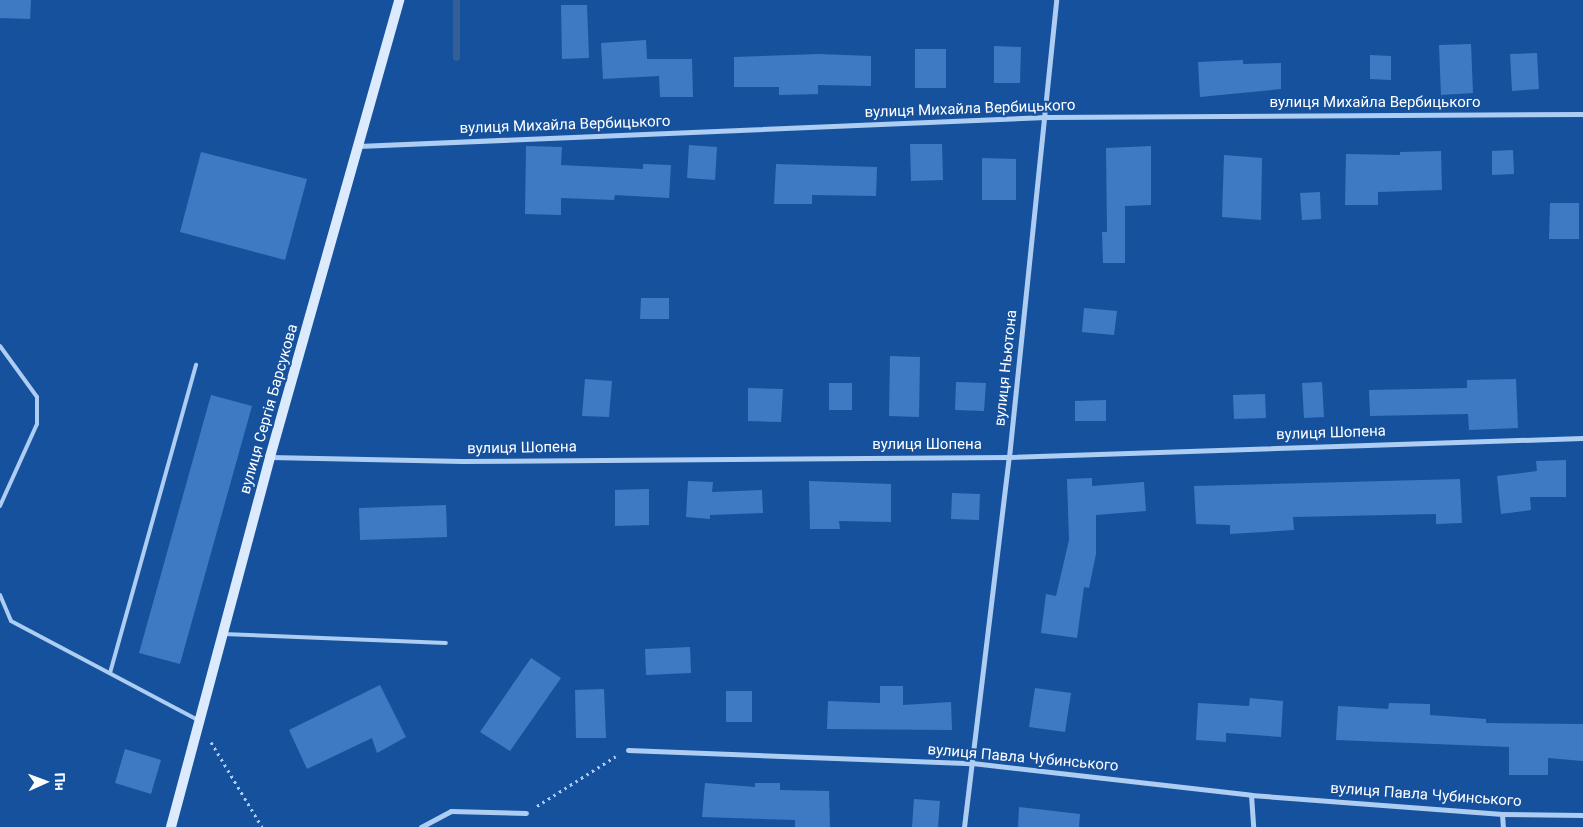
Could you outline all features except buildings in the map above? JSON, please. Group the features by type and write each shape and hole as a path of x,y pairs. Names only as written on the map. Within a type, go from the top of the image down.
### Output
{"main road":[{"name":"вулиця Сергія Барсукова","path":"171,827 198,720 270,457 399,0"}],"street":[{"name":"вулиця Ньютона","path":"964,827 1009,457 1046,118 1056,0"},
{"name":"вулиця Михайла Вербицького","path":"358,146 1046,118 1583,114"},
{"name":"вулиця Шопена","path":"270,457 462,461 1009,457 1583,438"},
{"name":"вулиця Павла Чубинського","path":"628,750 972,763 1251,795 1502,814 1583,815"},
{"path":"1251,795 1253,827"},
{"path":"421,827 451,811 526,813"},
{"path":"1502,814 1503,827"}],"lane":[{"path":"0,346 37,397 37,424 0,506"},
{"path":"110,673 196,365"},
{"path":"0,594 11,621 198,720"},
{"path":"223,634 446,642"}],"path":[{"path":"198,720 262,827"},
{"path":"526,813 628,750"}],"waterway":[{"path":"456,0 456,57"}]}
